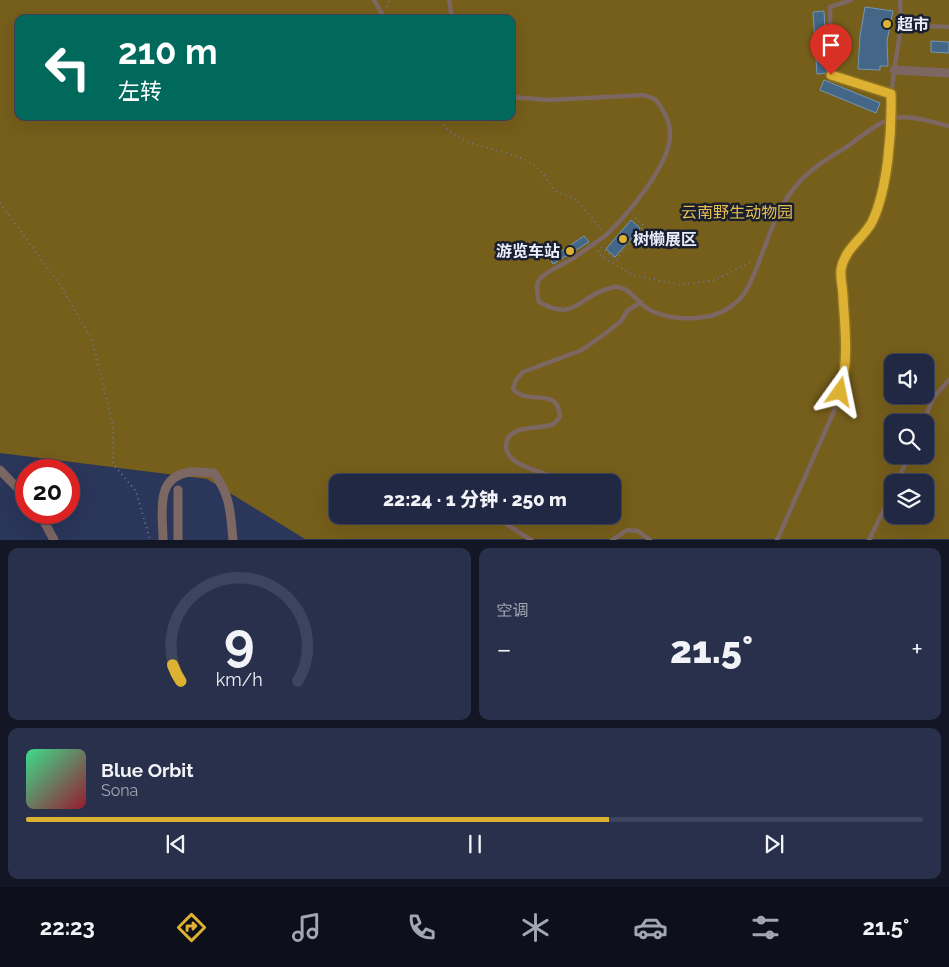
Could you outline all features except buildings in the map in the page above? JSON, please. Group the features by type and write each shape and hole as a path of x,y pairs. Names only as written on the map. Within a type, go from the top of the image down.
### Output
{"street":[{"path":"894,70 949,73"},
{"path":"0,470 15,486"},
{"path":"163,540 163,490 170,480 189,472 214,473 222,484 230,501 233,540"},
{"path":"178,490 178,540"},
{"path":"45,524 54,540"}],"lane":[{"path":"374,0 383,15"},
{"path":"449,0 451,15"},
{"path":"851,0 830,7 831,75 891,94"},
{"path":"777,540 835,409 845,375 846,347 841,269 848,251 871,224 880,202 892,118 891,94 901,25 900,0"},
{"path":"901,25 949,26"},
{"path":"515,97 549,100 644,95 655,99 668,121 670,135 666,154 653,178 628,211 605,235 538,281 539,302 550,308 562,311 578,306 596,292 617,286 630,292 646,307 668,316 684,319 706,317 722,312 746,291 779,210 794,188 809,172 892,118 917,118 949,126"},
{"path":"545,474 514,461 507,453 506,443 511,434 520,430 553,424 560,418 559,407 552,399 517,394 512,389 516,380 523,372 582,350 606,334 621,321 626,311 641,302"},
{"path":"927,414 934,397 949,380"},
{"path":"869,540 884,509"},
{"path":"506,524 531,540"},
{"path":"612,540 627,530 638,532 650,540"}],"path":[{"path":"440,120 459,138 532,163 545,175 554,191 576,200 605,235"},
{"path":"0,203 60,285 92,340 113,425 113,464 136,491 150,540"},
{"path":"597,241 616,260 644,226 628,211"},
{"path":"597,241 599,255 633,275 680,285 715,280 760,258"}],"green space":[{"name":"云南野生动物园","path":"0,0 949,0 949,539 305,539 207,479 80,463 80,459 48,459 0,453"}],"place":[{"name":"超市","path":"887,24"},
{"name":"树懒展区","path":"623,239"},
{"name":"游览车站","path":"570,251"}],"route":[{"path":"831,75 891,94 892,118 880,202 871,224 848,251 841,269 846,347 845,375 840,392"}]}
